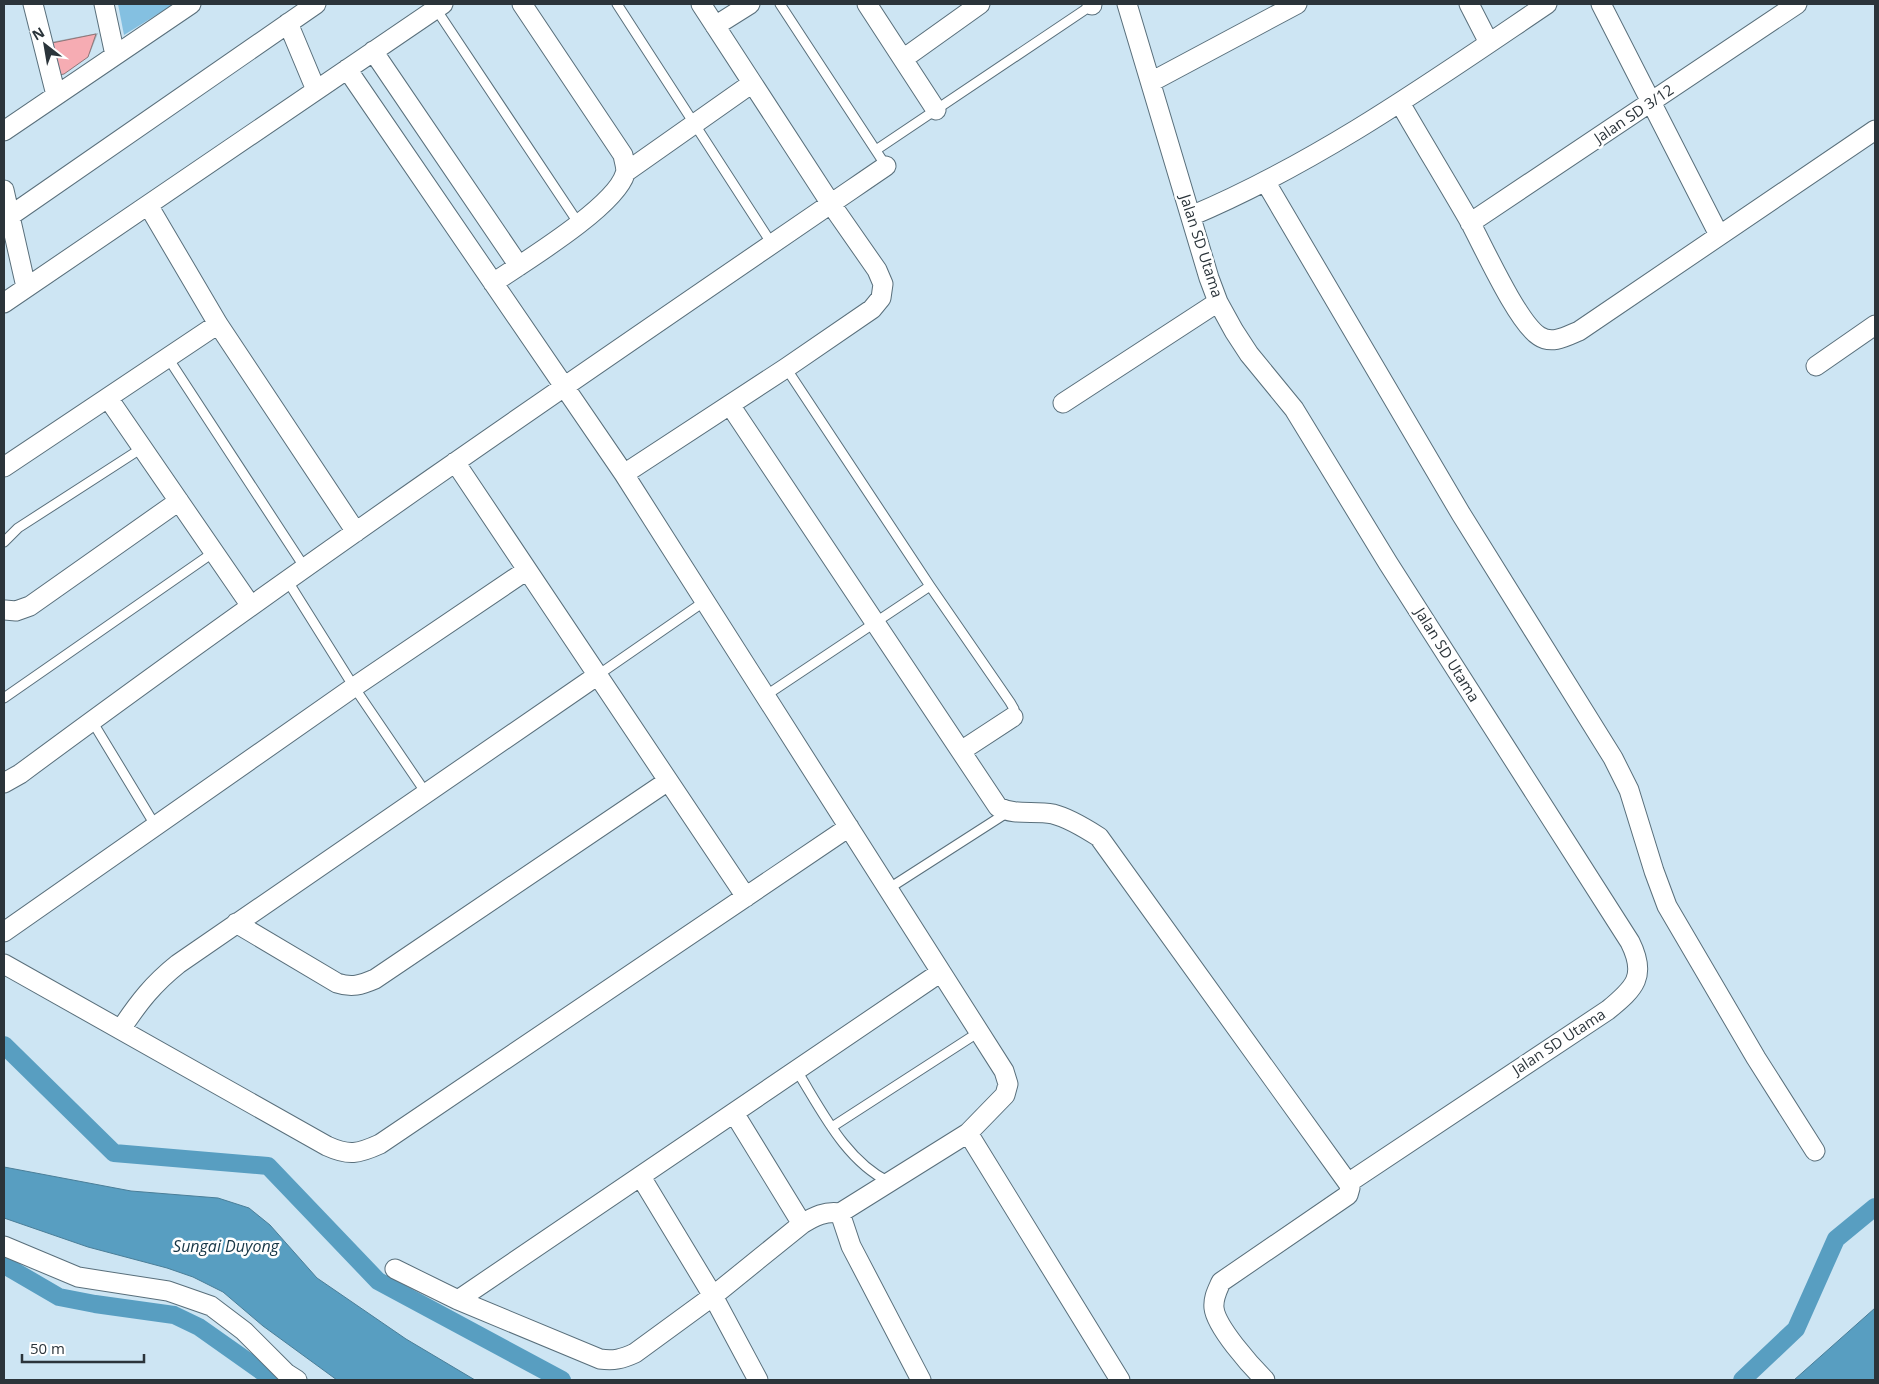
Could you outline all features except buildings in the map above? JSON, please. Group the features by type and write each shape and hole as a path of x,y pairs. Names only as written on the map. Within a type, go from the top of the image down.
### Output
{"street":[{"path":"33,4 56,95"},
{"path":"104,4 115,55"},
{"path":"4,131 191,4"},
{"path":"10,216 293,15 316,4"},
{"path":"522,4 623,155 626,172"},
{"path":"624,474 786,368 872,309 881,298 883,284 878,270 830,204 701,4"},
{"path":"715,26 750,4"},
{"path":"867,4 936,110"},
{"path":"903,59 980,4"},
{"name":"Jalan SD Utama","path":"1127,4 1209,278 1218,302 1249,354 1294,409 1388,563 1630,942 1637,957 1638,971 1634,986 1608,1010 1348,1182"},
{"path":"1151,82 1297,4"},
{"path":"1469,4 1489,43"},
{"path":"1191,216 1265,181 1400,103 1547,4"},
{"path":"1601,4 1719,235"},
{"name":"Jalan SD 3/12","path":"1470,223 1652,103 1797,4"},
{"path":"4,303 439,6"},
{"path":"293,15 316,90"},
{"path":"373,51 519,266"},
{"path":"347,69 624,474 1004,1071 1008,1084 1005,1095 968,1133 840,1213 829,1212 814,1216 713,1296 624,1359 612,1361 600,1359 458,1300 395,1269"},
{"path":"493,283 579,224 607,200 619,186 626,172 752,84"},
{"path":"1400,103 1470,223 1521,316 1540,337 1551,340 1579,331 1875,130"},
{"path":"4,783 20,774 287,580 455,462 886,166"},
{"path":"1265,181 1462,514 1613,758 1629,790 1667,906 1756,1058 1815,1151"},
{"path":"4,190 26,287"},
{"path":"148,205 218,324 356,532"},
{"path":"1063,403 1218,302"},
{"path":"4,466 218,324"},
{"path":"1816,366 1875,325"},
{"path":"108,398 251,606"},
{"path":"730,405 998,807 1008,812 1053,814 1080,825 1099,837 1348,1182 1350,1188 1348,1195 1221,1282 1215,1294 1214,1308 1217,1321 1251,1366 1265,1380"},
{"path":"455,462 746,897"},
{"path":"4,610 16,611 30,606 179,501"},
{"path":"4,932 354,687 527,570"},
{"path":"121,1029 143,997 159,979 236,923 598,675"},
{"path":"961,751 1013,718"},
{"path":"236,923 338,983 348,987 361,986 375,979 668,781"},
{"path":"4,964 327,1146 340,1152 352,1154 365,1151 380,1144 849,827"},
{"path":"458,1300 941,972"},
{"path":"734,1113 802,1224"},
{"path":"968,1133 1120,1380"},
{"path":"641,1177 713,1296 758,1380"},
{"path":"840,1213 852,1246 921,1380"},
{"path":"4,1246 78,1278 168,1291 211,1306 244,1331 289,1378"}],"lane":[{"path":"617,4 772,244"},
{"path":"780,4 886,166"},
{"path":"876,150 1092,4"},
{"path":"439,6 579,224"},
{"path":"168,358 305,568"},
{"path":"786,368 930,586 1010,702 1014,709 1013,718"},
{"path":"4,542 18,528 142,448"},
{"path":"4,698 214,552"},
{"path":"287,580 354,687 426,793"},
{"path":"765,696 930,586"},
{"path":"598,675 705,601"},
{"path":"92,721 155,825"},
{"path":"888,888 1008,812"},
{"path":"832,1127 979,1032"},
{"path":"797,1071 832,1127 859,1162 874,1175 890,1183"}],"shaded area":[{"path":"118,4 174,4 124,35"}],"water":[{"name":"Sungai Duyong","path":"4,1167 131,1191 218,1198 249,1208 270,1225 317,1278 406,1339 475,1380 337,1380 263,1326 223,1292 193,1277 167,1268 88,1247 4,1218"},
{"path":"1875,1308 1875,1380 1794,1380"}],"waterway":[{"path":"4,1045 114,1153 268,1166 378,1281 562,1380"},
{"path":"1742,1380 1796,1329 1836,1239 1875,1207"},
{"path":"4,1265 59,1297 174,1315 199,1327 274,1380"}]}
